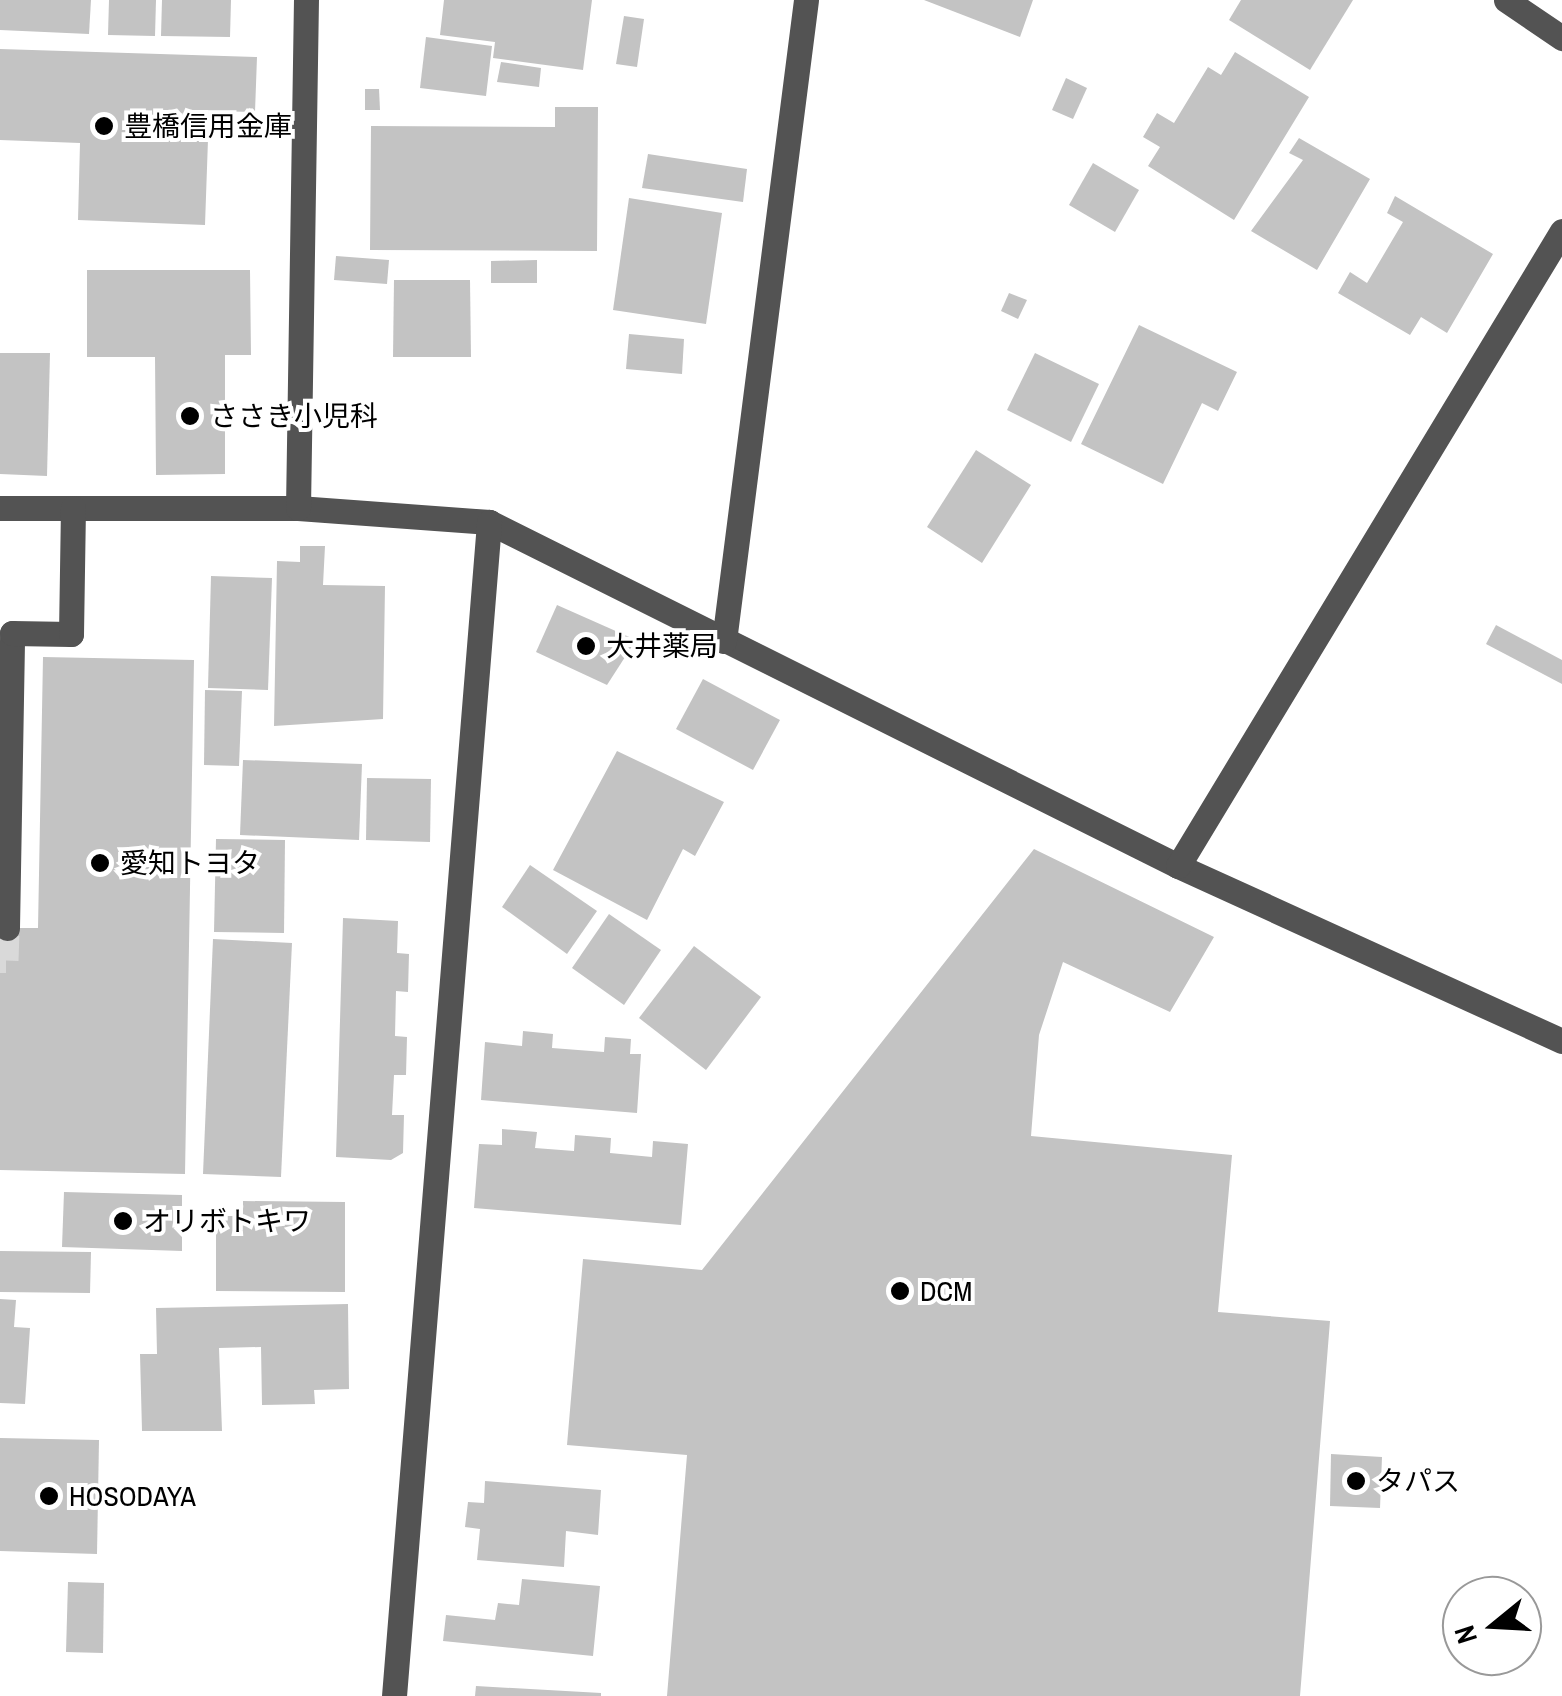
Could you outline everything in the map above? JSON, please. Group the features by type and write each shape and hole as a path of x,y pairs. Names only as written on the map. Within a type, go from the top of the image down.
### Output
{"street":[{"path":"298,508 306,0"},
{"path":"724,641 806,0"},
{"path":"1506,0 1562,38"},
{"path":"1178,866 1562,230"},
{"path":"0,508 298,508 489,522 1178,866 1562,1041"},
{"path":"6,928 12,633 71,634 73,508"},
{"path":"394,1696 489,522"}],"building":[{"path":"0,0 91,0 89,34 0,30"},
{"path":"109,0 156,0 155,36 108,35"},
{"path":"162,0 231,0 230,37 161,36"},
{"path":"444,0 592,0 583,70 493,58 495,42 440,35"},
{"path":"924,0 1033,0 1020,37"},
{"path":"1241,0 1353,0 1310,70 1229,20"},
{"path":"624,16 644,19 637,67 616,64"},
{"path":"426,37 492,46 486,96 420,88"},
{"name":"豊橋信用金庫","path":"0,49 257,57 255,112 209,111 205,225 78,220 80,143 0,140"},
{"path":"1235,52 1309,97 1234,220 1148,166 1160,147 1143,137 1157,113 1174,123 1208,67 1221,75"},
{"path":"501,62 541,68 539,87 497,82"},
{"path":"1066,78 1087,88 1073,119 1052,110"},
{"path":"365,89 379,89 380,110 365,110"},
{"path":"555,107 598,107 597,251 370,250 371,126 555,127"},
{"path":"1299,138 1370,179 1317,270 1251,231 1303,160 1289,153"},
{"path":"648,154 747,169 743,202 642,188"},
{"path":"1093,163 1139,190 1115,232 1069,205"},
{"path":"1395,196 1493,254 1447,333 1421,317 1410,335 1338,293 1350,272 1367,283 1403,222 1387,213"},
{"path":"629,198 722,213 706,324 613,310"},
{"path":"336,256 389,260 387,284 334,280"},
{"path":"537,260 537,283 491,283 491,261"},
{"name":"ささき小児科","path":"87,270 250,270 251,355 225,355 225,474 156,475 155,357 87,357"},
{"path":"394,280 470,280 471,357 393,357"},
{"path":"1009,293 1027,300 1018,319 1001,311"},
{"path":"1139,325 1237,372 1218,411 1202,403 1163,484 1081,444"},
{"path":"629,334 684,339 682,374 626,369"},
{"path":"0,353 50,353 47,476 0,474"},
{"path":"1035,353 1099,384 1071,442 1007,410"},
{"path":"976,450 1031,485 982,563 927,527"},
{"path":"300,546 325,546 323,585 385,586 383,719 274,726 277,561 300,562"},
{"path":"211,576 272,578 268,690 208,688"},
{"name":"大井薬局","path":"557,605 636,640 607,685 536,652"},
{"path":"1496,625 1562,660 1562,684 1486,644"},
{"name":"愛知トヨタ","path":"43,657 194,660 185,1174 0,1170 0,928 38,928"},
{"path":"703,679 780,720 753,770 676,729"},
{"path":"205,690 242,691 239,766 204,765"},
{"path":"617,751 724,802 695,856 683,849 647,920 553,870"},
{"path":"243,760 362,764 359,840 240,835"},
{"path":"367,778 431,779 430,842 366,840"},
{"path":"216,839 285,840 284,933 214,932"},
{"name":"DCM","path":"1034,849 1214,937 1170,1012 1063,962 1039,1035 1031,1136 1232,1155 1218,1312 1330,1321 1300,1696 667,1696 687,1455 567,1445 583,1259 702,1270"},
{"path":"530,865 597,911 567,954 502,907"},
{"path":"609,914 661,950 624,1005 572,968"},
{"path":"343,918 398,921 397,953 409,954 408,992 396,991 395,1036 407,1037 406,1075 394,1075 392,1115 404,1115 403,1153 391,1160 336,1157"},
{"path":"213,939 292,943 281,1177 203,1174"},
{"path":"694,946 761,997 706,1070 639,1018"},
{"path":"523,1031 553,1034 552,1048 604,1052 605,1037 631,1039 630,1054 641,1054 637,1113 481,1100 485,1042 522,1046"},
{"path":"502,1129 537,1132 535,1148 574,1151 575,1135 611,1138 610,1153 652,1157 653,1141 688,1144 681,1225 474,1208 479,1144 502,1145"},
{"name":"オリボトキワ","path":"64,1192 182,1195 182,1251 62,1247"},
{"path":"243,1201 345,1202 345,1292 216,1291 216,1216 243,1216"},
{"path":"0,1251 91,1252 90,1293 0,1292"},
{"path":"0,1299 16,1300 14,1327 30,1328 25,1404 0,1403"},
{"path":"348,1304 349,1389 314,1390 315,1404 262,1405 261,1347 219,1348 222,1431 142,1431 140,1354 157,1354 156,1308"},
{"name":"HOSODAYA","path":"0,1438 99,1440 97,1554 0,1551"},
{"name":"タパス","path":"1331,1454 1382,1457 1380,1508 1330,1506"},
{"path":"485,1481 601,1490 598,1535 566,1531 564,1567 477,1560 480,1529 465,1527 468,1502 484,1503"},
{"path":"522,1579 600,1586 593,1656 443,1641 446,1615 495,1620 498,1603 519,1605"},
{"path":"68,1582 104,1583 103,1653 66,1652"},
{"path":"476,1686 601,1693 601,1696 475,1696"}],"tunnel":[{"path":"0,960 6,960 7,928"}],"place":[{"name":"豊橋信用金庫","path":"104,126"},
{"name":"ささき小児科","path":"190,416"},
{"name":"大井薬局","path":"586,646"},
{"name":"愛知トヨタ","path":"100,863"},
{"name":"オリボトキワ","path":"123,1221"},
{"name":"DCM","path":"900,1291"},
{"name":"タパス","path":"1356,1481"},
{"name":"HOSODAYA","path":"49,1496"}]}
